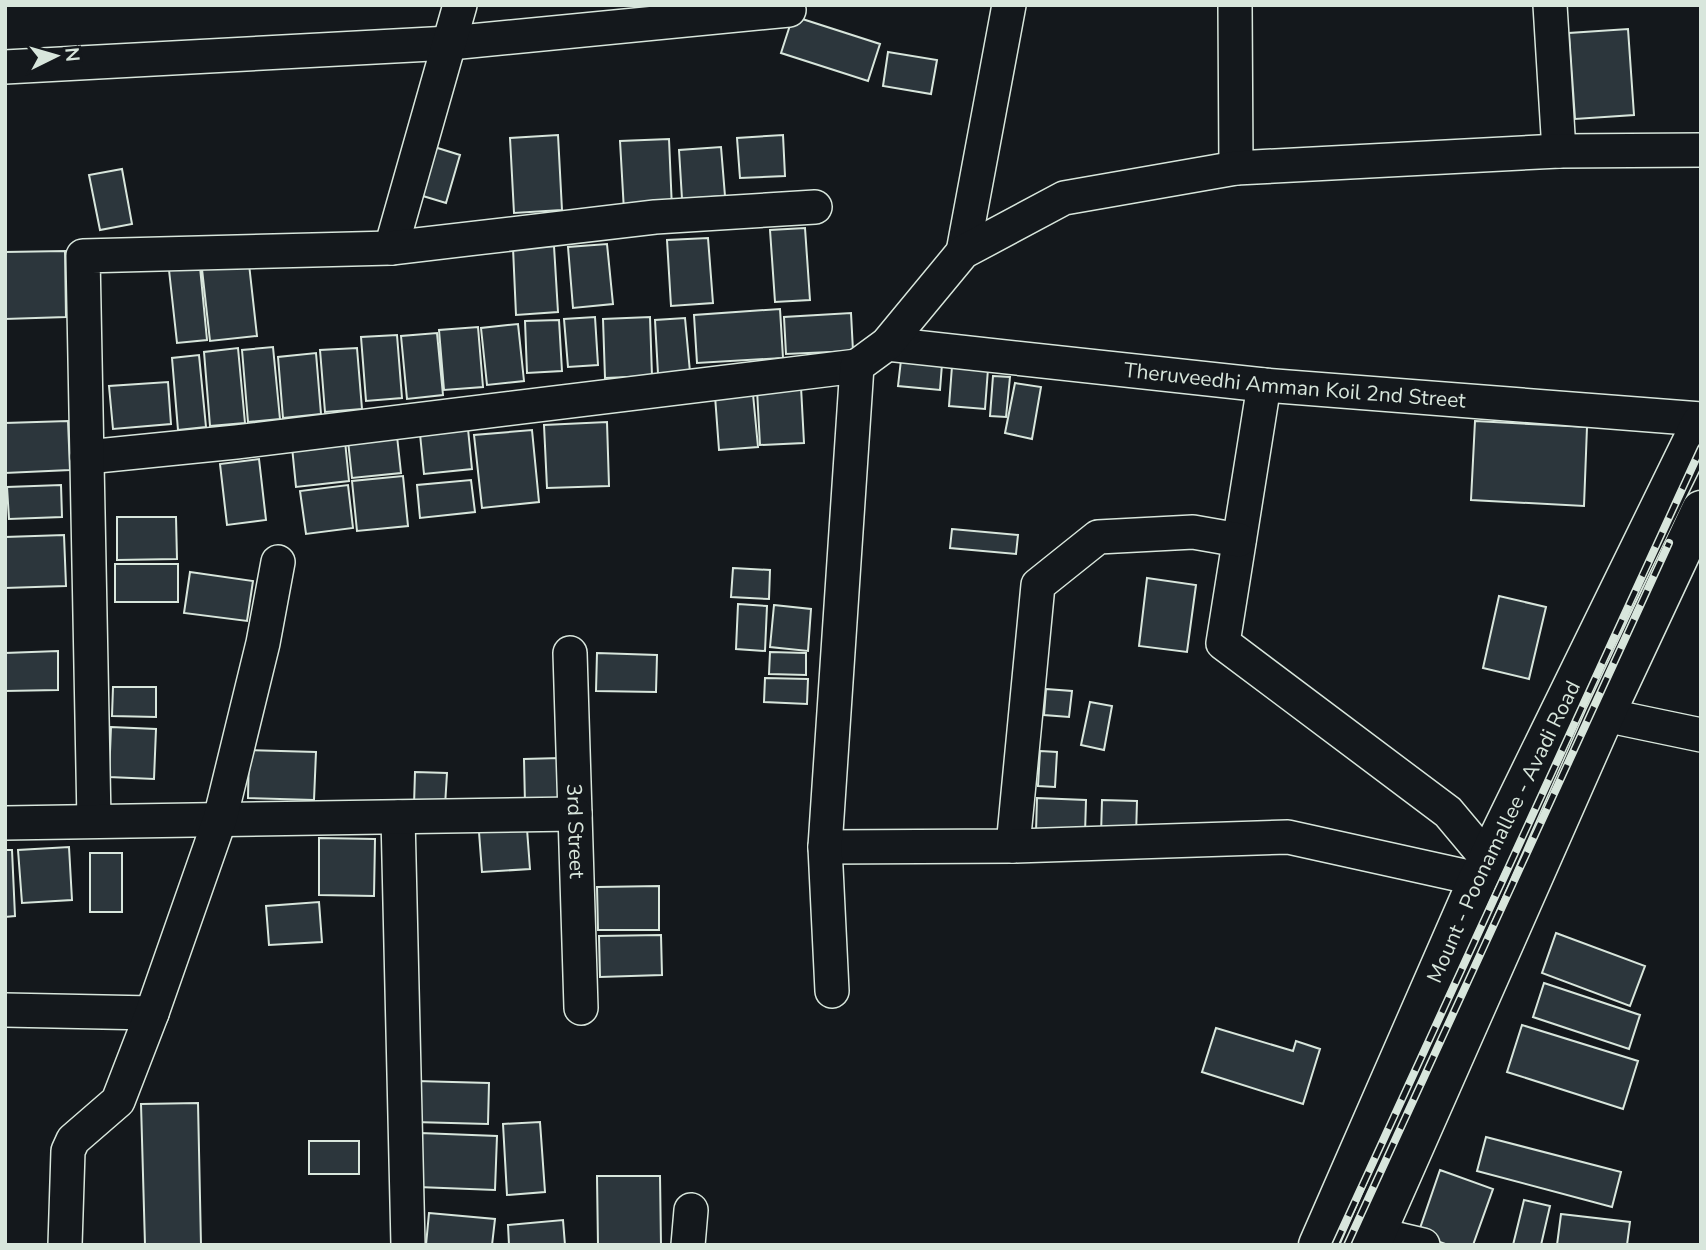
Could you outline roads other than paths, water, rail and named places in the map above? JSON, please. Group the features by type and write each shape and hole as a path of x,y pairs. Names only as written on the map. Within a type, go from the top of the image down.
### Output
{"main road":[{"name":"Mount - Poonamallee - Avadi Road","path":"1318,1245 1483,870 1701,421"},
{"name":"Mount - Poonamallee - Avadi Road","path":"1379,1228 1605,715 1701,510"},
{"path":"1619,590 1655,607"},
{"path":"1347,1181 1379,1228"}],"street":[{"path":"391,248 460,5"},
{"path":"963,252 1009,5"},
{"path":"1235,5 1236,168"},
{"path":"1550,5 1559,151"},
{"path":"5,67 450,43 789,10"},
{"path":"87,457 236,443 857,366 887,344 963,252 1064,198 1236,168 1559,151 1701,150"},
{"path":"93,821 83,256 391,248 654,217 815,207"},
{"name":"Theruveedhi Amman Koil 2nd Street","path":"887,344 1264,385 1701,421"},
{"path":"832,991 825,847 857,366"},
{"path":"1264,385 1223,643 1448,812 1483,870"},
{"path":"1013,846 1038,586 1098,537 1193,531 1239,540"},
{"path":"65,1245 68,1151 73,1140 118,1101 152,1013 220,819 263,643 278,562"},
{"name":"3rd Street","path":"570,653 581,1008"},
{"path":"1605,715 1701,735"},
{"path":"5,823 575,814"},
{"path":"398,817 408,1245"},
{"path":"825,847 1013,846 1288,837 1483,870"},
{"path":"5,1010 152,1013"},
{"path":"688,1245 691,1210"},
{"path":"1379,1228 1423,1245"}],"railway":[{"path":"1335,1245 1701,448"},
{"path":"1347,1245 1669,543"}]}
